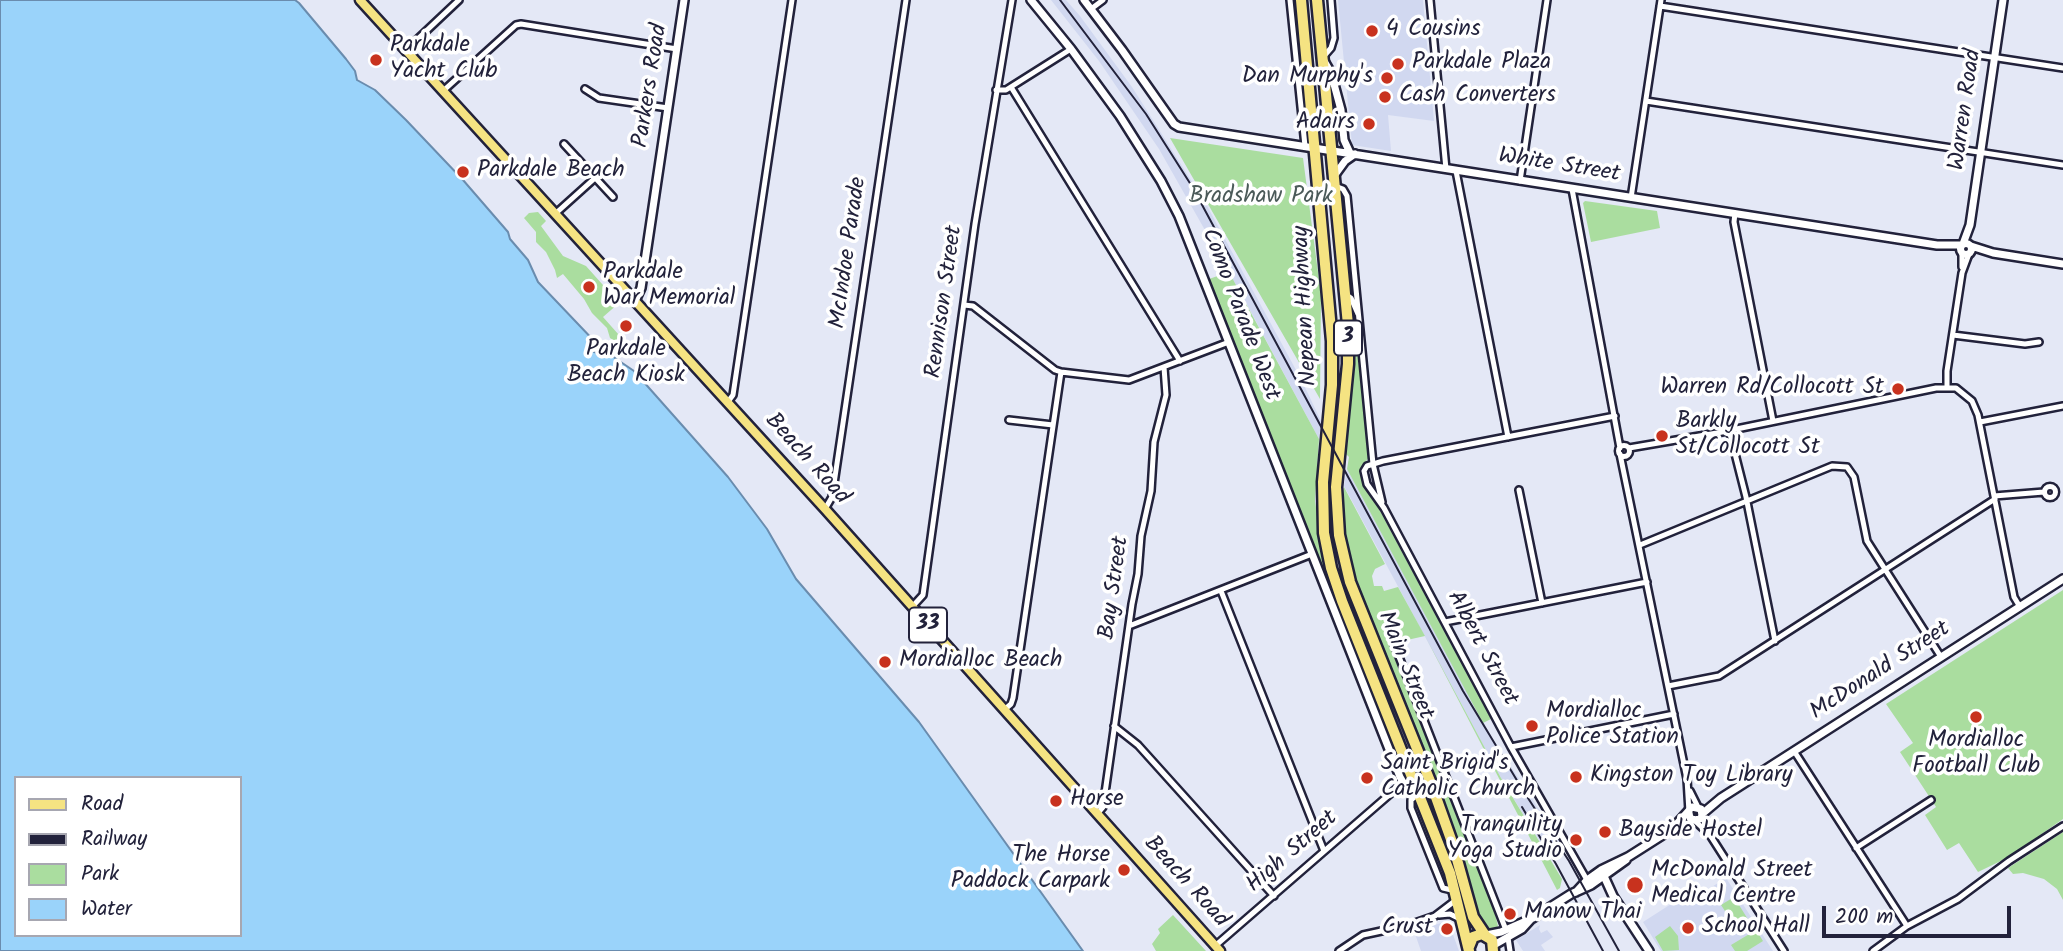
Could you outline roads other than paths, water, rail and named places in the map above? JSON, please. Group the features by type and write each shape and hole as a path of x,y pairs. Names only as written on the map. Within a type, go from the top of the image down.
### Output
{"highway":[{"name":"Nepean Highway","path":"1301,0 1311,97 1310,147 1332,341 1332,385 1323,491 1324,533 1331,568"},
{"name":"Nepean Highway","path":"1317,0 1345,294 1348,364 1336,494 1339,536 1346,568"},
{"path":"1311,97 1326,96"},
{"name":"Main Street","path":"1331,568 1405,781 1419,793 1448,865 1469,951"},
{"name":"Main Street","path":"1346,568 1453,845 1473,917 1486,935"},
{"path":"1367,666 1380,660"},
{"path":"1405,781 1425,771"},
{"name":"3","path":"1469,951 1469,942 1480,934 1492,940 1494,948"}],"main road":[{"name":"Beach Road","path":"360,0 825,509 1217,949"}],"street":[{"path":"406,50 460,0"},
{"name":"Parkers Road","path":"635,301 641,288 684,0"},
{"path":"727,402 733,395 792,0"},
{"name":"McIndoe Parade","path":"825,509 832,497 906,0"},
{"name":"Rennison Street","path":"912,607 922,595 996,90 1012,0"},
{"name":"Como Parade West","path":"1031,0 1120,116 1161,181 1186,233 1312,554"},
{"path":"1084,0 1091,9 1103,0"},
{"path":"1290,0 1310,147"},
{"path":"1331,0 1335,38 1322,58 1331,73 1341,110 1343,140 1352,154 1345,161 1335,181 1347,196 1373,464 1615,416"},
{"path":"1430,0 1446,169"},
{"path":"1520,181 1547,0"},
{"name":"Warren Road","path":"1947,386 2003,0"},
{"path":"1631,198 1661,3 2063,68"},
{"name":"White Street","path":"1091,9 1171,120 1180,127 2063,264"},
{"path":"443,91 516,25 521,24 677,49"},
{"path":"996,90 1003,91 1011,87 1071,49"},
{"path":"1011,87 1180,361"},
{"path":"585,89 599,98 668,108"},
{"path":"1646,101 2063,165"},
{"path":"564,144 613,197"},
{"path":"1456,171 1508,437"},
{"path":"555,214 595,178"},
{"path":"1572,188 1576,222 1617,428 1625,450 1626,475 1689,788 1691,816 1710,835"},
{"path":"1735,213 1734,222 1773,421"},
{"path":"1345,294 1351,298 1359,316"},
{"path":"964,305 976,308 1061,372 1125,380 1229,342"},
{"path":"1953,335 2025,344 2039,342"},
{"name":"Bay Street","path":"1097,814 1102,807 1138,574 1141,536 1151,491 1154,442 1166,392 1164,367"},
{"path":"1004,710 1013,698 1061,372"},
{"path":"1625,450 1947,386 1956,388 1966,395 1976,408 2014,597 2020,607"},
{"path":"1980,422 2063,406"},
{"path":"1009,419 1053,425"},
{"path":"1729,430 1747,501 1775,641"},
{"name":"Albert Street","path":"1384,508 1373,464 1365,467 1364,476 1384,508 1511,747 1587,880"},
{"path":"1640,545 1832,466 1847,467 1853,474 1867,541 1941,657"},
{"path":"1519,490 1542,603"},
{"path":"1668,686 1719,676 1995,498 2044,492"},
{"path":"1129,626 1312,554"},
{"name":"Main Street","path":"1312,554 1405,781"},
{"name":"McDonald Street","path":"1700,811 2063,579"},
{"path":"1445,622 1647,582"},
{"path":"1221,590 1324,851"},
{"name":"Main Street","path":"1394,644 1507,934 1510,951"},
{"path":"1511,747 1674,714"},
{"path":"1114,726 1138,745 1273,896"},
{"path":"1794,751 1907,926"},
{"name":"High Street","path":"1217,949 1273,896 1405,781"},
{"path":"1689,788 1710,835 1784,951"},
{"path":"1856,848 1931,800"},
{"path":"1494,948 1507,934 1691,816 1692,807 1700,811"},
{"path":"1691,816 1700,819 1700,811"},
{"path":"1873,951 1907,926 1958,900 2009,861 2063,826"},
{"path":"1576,892 1587,880 1600,875"},
{"path":"1600,875 1649,951"},
{"path":"1435,916 1452,904 1456,894"},
{"path":"1339,951 1363,934 1409,925 1435,916 1450,914 1462,920"},
{"path":"1486,935 1507,934"}],"water":[{"path":"0,0 295,0 299,3 346,59 355,71 357,80 375,90 406,120 508,232 510,239 528,260 538,282 598,345 594,352 612,356 634,371 728,477 767,529 796,579 919,722 1083,951 0,951"}],"railway":[{"path":"1060,0 1146,114 1193,188 1463,691 1569,861 1619,951"},
{"path":"1522,807 1603,951"}],"place":[{"name":"4 Cousins","path":"1372,31"},
{"name":"Parkdale Yacht Club","path":"376,60"},
{"name":"Parkdale Plaza","path":"1398,64"},
{"name":"Dan Murphy's","path":"1387,78"},
{"name":"Cash Converters","path":"1385,97"},
{"name":"Adairs","path":"1369,124"},
{"name":"Parkdale Beach","path":"463,172"},
{"name":"Parkdale War Memorial","path":"589,287"},
{"name":"Parkdale Beach Kiosk","path":"626,326"},
{"name":"Warren Rd/Collocott St","path":"1898,389"},
{"name":"Barkly St/Collocott St","path":"1662,436"},
{"name":"Mordialloc Beach","path":"885,662"},
{"name":"Mordialloc Football Club","path":"1976,717"},
{"name":"Mordialloc Police Station","path":"1532,726"},
{"name":"Kingston Toy Library","path":"1576,777"},
{"name":"Saint Brigid's Catholic Church","path":"1367,778"},
{"name":"Horse","path":"1056,801"},
{"name":"Bayside Hostel","path":"1605,832"},
{"name":"Tranquility Yoga Studio","path":"1576,840"},
{"name":"The Horse Paddock Carpark","path":"1124,870"},
{"name":"McDonald Street Medical Centre","path":"1635,885"},
{"name":"Manow Thai","path":"1510,914"},
{"name":"School Hall","path":"1688,928"},
{"name":"Crust","path":"1447,929"}],"park label":[{"name":"Bradshaw Park","path":"1261,198"}]}
